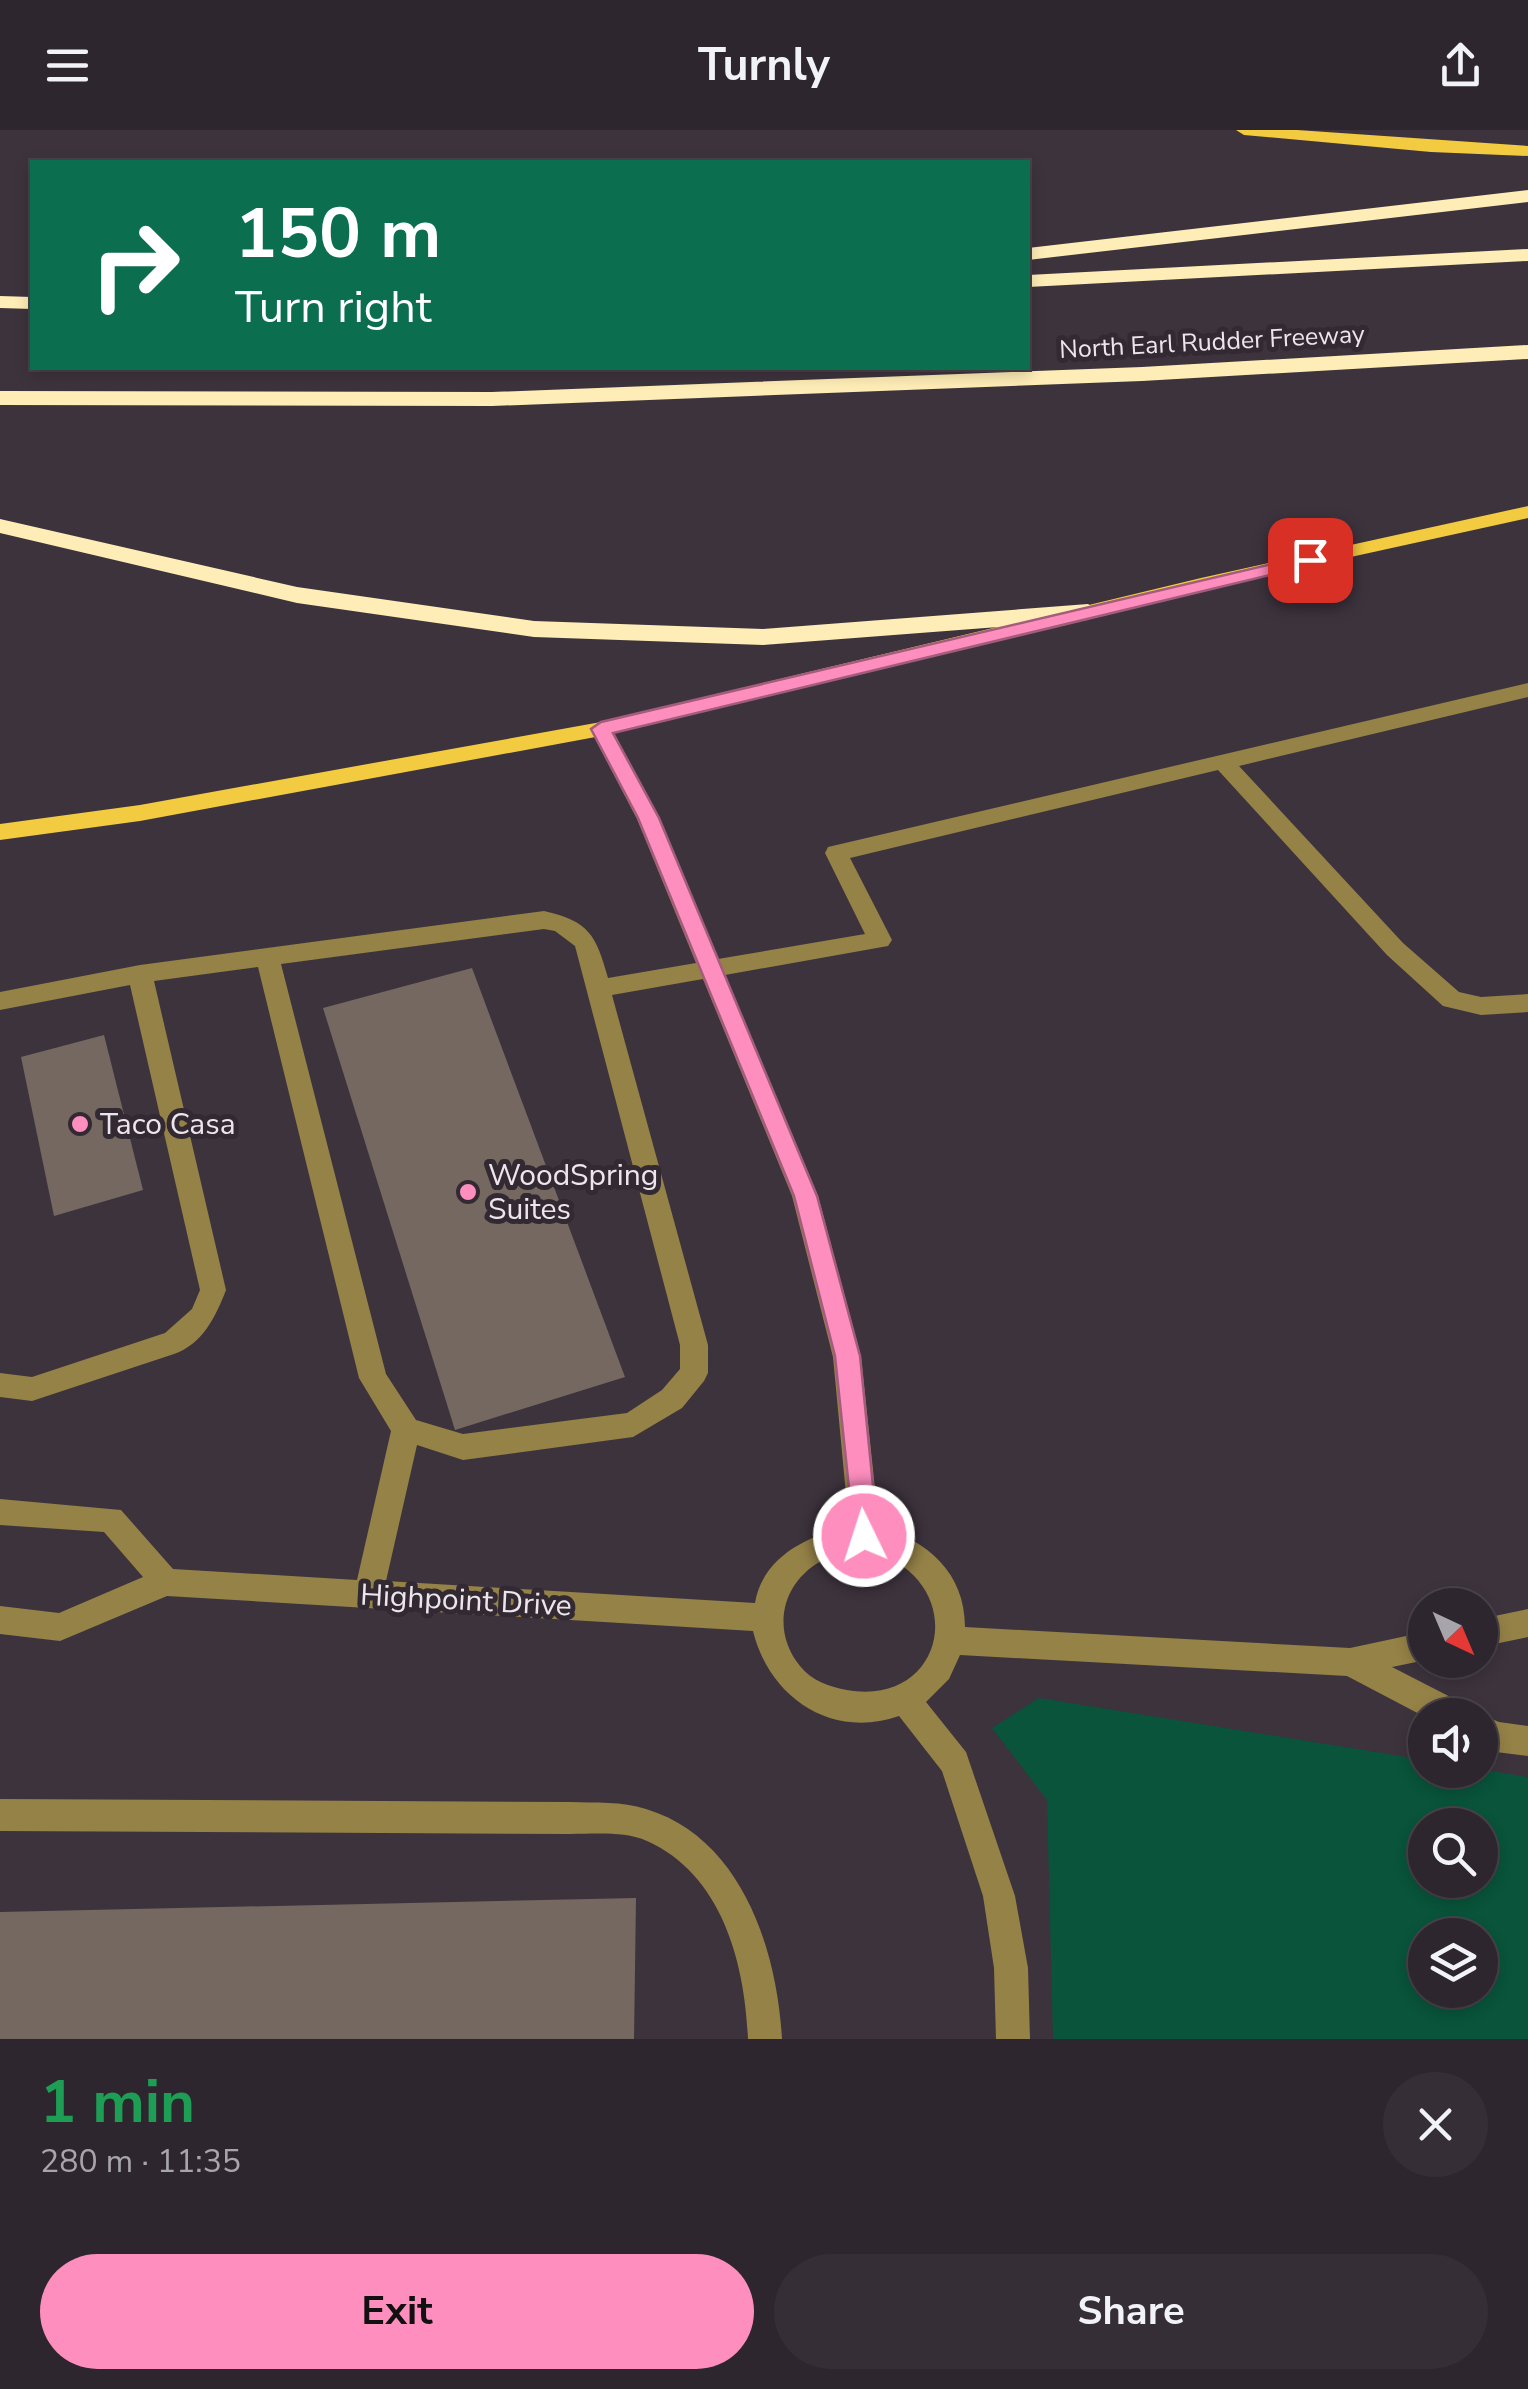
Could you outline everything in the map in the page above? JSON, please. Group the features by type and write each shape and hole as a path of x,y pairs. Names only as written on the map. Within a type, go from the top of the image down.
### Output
{"highway":[{"path":"1030,254 1528,196"},
{"path":"1030,281 1528,254"},
{"path":"0,302 30,303"},
{"name":"North Earl Rudder Freeway","path":"0,398 492,399 1142,374 1528,352"},
{"path":"0,526 297,595 534,628 763,637 1088,612"}],"main road":[{"path":"1244,130 1430,147 1528,151"},
{"path":"0,832 140,813 601,729 1528,512"}],"street":[{"path":"599,988 880,940 836,852 1528,690"},
{"path":"601,729 648,818 806,1196 847,1356 864,1536"},
{"path":"1223,762 1395,949 1452,1000 1481,1006 1528,1003"},
{"path":"0,1000 140,974 544,920 562,924 586,942 694,1345 694,1373 672,1398 633,1425 463,1447 406,1429 373,1378 268,957"},
{"path":"0,1385 32,1389 174,1342 202,1316 213,1290 140,974"},
{"path":"368,1595 406,1429"},
{"path":"0,1512 111,1519 166,1582"},
{"path":"864,1536 895,1544 920,1560 940,1582 950,1612 950,1640 942,1664 926,1684 905,1699 874,1708 841,1708 810,1696 786,1675 770,1648 766,1618 772,1590 787,1566 809,1549 835,1538 864,1536"},
{"name":"Highpoint Drive","path":"0,1620 60,1627 166,1582 766,1618"},
{"path":"1498,1629 1528,1623"},
{"path":"950,1640 1350,1662 1408,1650"},
{"path":"1350,1662 1420,1698"},
{"path":"905,1699 955,1763 999,1896 1011,1968 1013,2039"},
{"path":"1498,1737 1528,1741"},
{"path":"0,1815 570,1818 652,1826 693,1850 724,1890 755,1956 765,2002 765,2039"}],"green space":[{"path":"1039,1698 1408,1757 1408,1788 1498,1788 1498,1772 1528,1777 1528,2039 1053,2039 1047,1800 992,1728"}],"building":[{"name":"WoodSpring Suites","path":"472,968 625,1377 455,1430 323,1008"},
{"name":"Taco Casa","path":"104,1035 143,1190 54,1216 21,1057"},
{"path":"636,1898 634,2039 0,2039 0,1912"}],"place":[{"name":"Taco Casa","path":"80,1124"},
{"name":"WoodSpring Suites","path":"468,1192"}],"route":[{"path":"864,1536 847,1356 806,1196 648,818 601,729 1310,560"}]}
